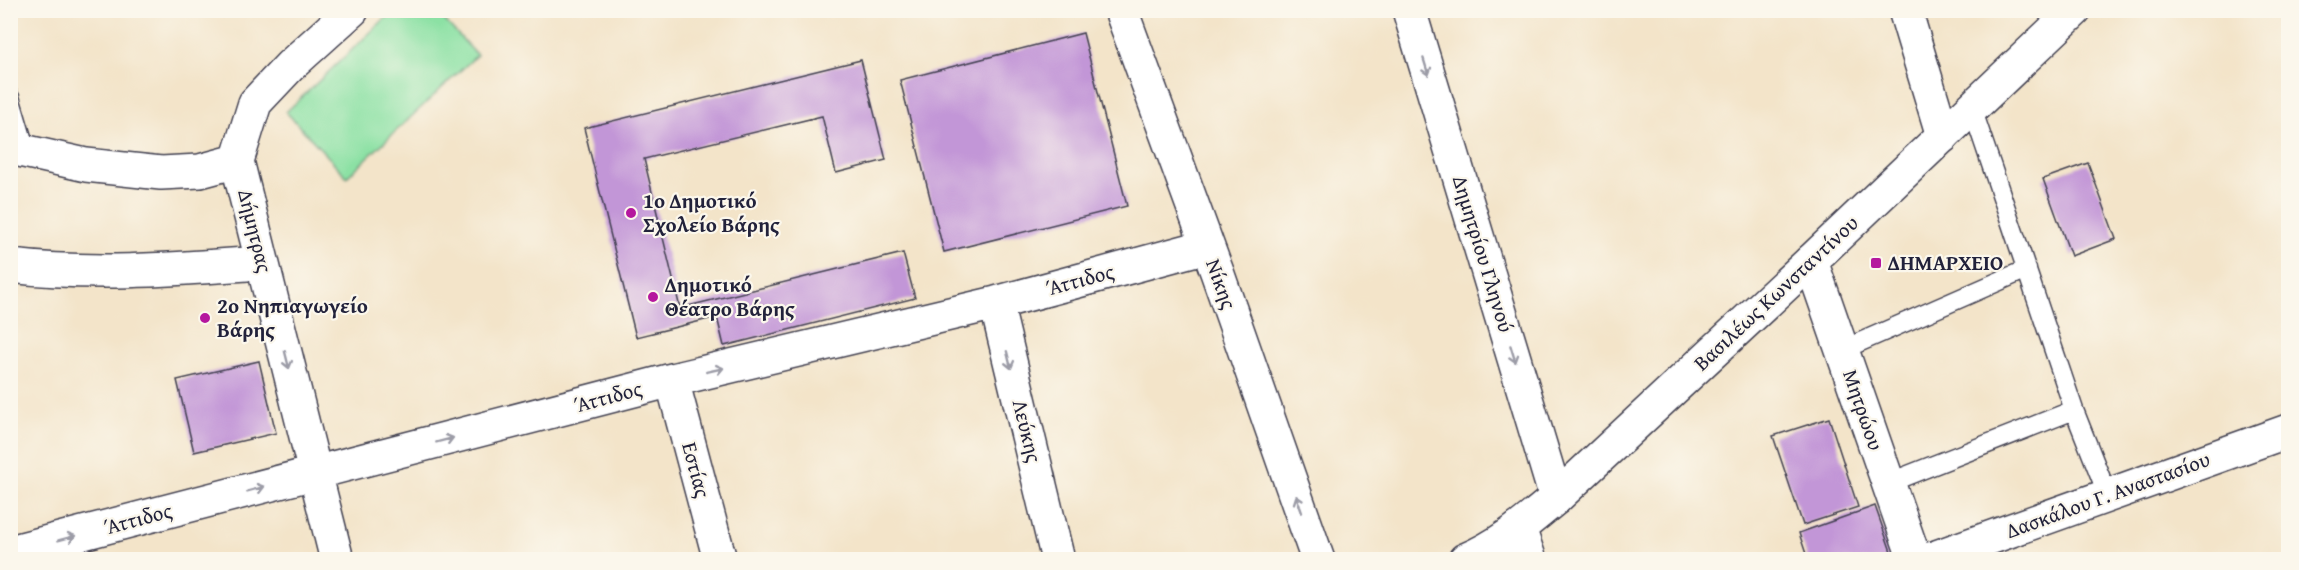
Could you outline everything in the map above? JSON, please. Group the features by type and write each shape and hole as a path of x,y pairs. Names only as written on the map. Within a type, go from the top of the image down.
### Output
{"street":[{"path":"237,160 255,103 290,66 352,10"},
{"name":"Νίκης","path":"1121,10 1318,560"},
{"name":"Δημητρίου Γληνού","path":"1409,10 1556,498"},
{"path":"1905,10 1943,136"},
{"name":"Βασιλέως Κωνσταντίνου","path":"1465,560 1484,552 1519,528 1556,498 2075,10"},
{"name":"Δήμητρας","path":"18,149 86,165 161,173 200,171 237,160 337,560"},
{"name":"Άττιδος","path":"10,552 672,380 996,303 1207,246"},
{"name":"Μητρώου","path":"1810,261 1915,560"},
{"path":"10,266 147,272 262,263"},
{"name":"Λεύκης","path":"996,303 1058,560"},
{"name":"Εστίας","path":"672,380 720,560"},
{"name":"Δασκάλου Γ. Αναστασίου","path":"1928,560 2289,431"},
{"path":"1519,528 1530,560"}],"lane":[{"path":"10,97 18,149"},
{"path":"1972,108 2074,410 2108,496"},
{"path":"1842,350 2027,269"},
{"path":"1888,483 2074,410"}],"green space":[{"path":"394,10 436,11 477,55 347,177 286,112"}],"building":[{"path":"1083,33 1127,206 944,252 900,80"},
{"name":"1ο Δημοτικό Σχολείο Βάρης","path":"861,60 886,160 836,173 822,116 644,159 680,308 903,253 915,298 724,346 717,317 636,337 584,128"},
{"path":"2088,163 2116,239 2071,256 2043,179"},
{"name":"2ο Νηπιαγωγείο Βάρης","path":"259,361 276,433 194,452 177,380"},
{"path":"1829,418 1858,507 1803,525 1773,436"},
{"path":"1875,506 1894,560 1808,560 1799,533"}],"place":[{"name":"1ο Δημοτικό Σχολείο Βάρης","path":"631,213"},
{"name":"ΔΗΜΑΡΧΕΙΟ","path":"1876,263"},
{"name":"Δημοτικό Θέατρο Βάρης","path":"653,297"},
{"name":"2ο Νηπιαγωγείο Βάρης","path":"205,318"}]}
